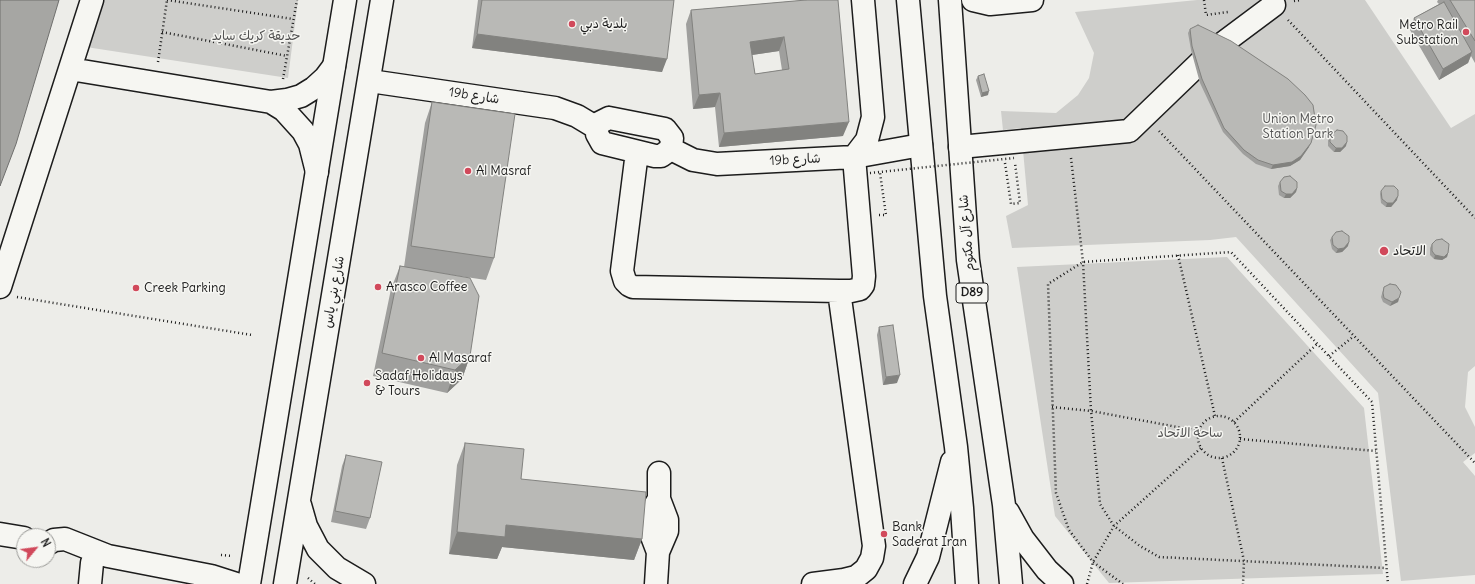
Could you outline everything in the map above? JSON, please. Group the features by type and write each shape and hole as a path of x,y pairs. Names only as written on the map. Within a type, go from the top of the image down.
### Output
{"main road":[{"path":"7,292 70,69 92,0"},
{"path":"249,584 345,0"},
{"path":"369,0 369,14 376,39"},
{"name":"شارع بني ياس","path":"286,584 382,0"},
{"path":"637,152 622,271 625,281 629,285 633,287 856,291 863,285 864,281 854,157 867,140 873,117 863,0"},
{"path":"908,0 935,296 956,447 967,584"},
{"name":"شارع آل مكتوم","path":"950,0 968,260 975,316 1004,504 1011,584"},
{"path":"973,0 990,4 1032,0"},
{"path":"960,147 1068,138 1129,131 1211,52 1274,5"},
{"path":"1211,52 1226,70"},
{"path":"70,69 271,102 301,96 314,88 325,78 334,66"},
{"name":"19b شارع","path":"370,80 555,108 577,116 597,128"},
{"path":"271,102 284,110 303,131 312,151 317,172"},
{"path":"609,118 665,129 672,138 671,149 661,156 637,152 602,143 597,134 597,128 599,123 609,118"},
{"name":"19b شارع","path":"671,149 693,160 717,164 854,157 921,145"},
{"path":"813,584 856,577 866,569 872,558 874,546 839,291"},
{"path":"915,584 928,557 956,447"},
{"path":"656,584 658,552 650,531 653,509 659,499 659,474"},
{"path":"299,500 306,526 318,548 337,568 364,584"},
{"path":"1004,504 1023,539 1047,570 1062,584"},
{"path":"0,534 16,537"},
{"path":"56,540 65,539 119,559 211,576 236,584"},
{"path":"56,549 91,574 119,559"}],"path":[{"path":"154,82 167,0 293,19"},
{"path":"282,81 296,0"},
{"path":"1274,5 1475,218"},
{"path":"162,32 287,56"},
{"path":"1144,116 1475,463"},
{"path":"1068,138 1083,262 1090,411 1100,504 1114,526 1140,546 1159,557 1386,568"},
{"path":"870,173 1014,158 1020,203 1011,204 1004,154"},
{"path":"1123,584 1093,562 1069,530 1056,493 1048,284 1083,262 1230,252 1318,343 1372,402 1388,584"},
{"path":"1178,255 1215,416"},
{"path":"7,292 252,335"},
{"path":"1330,356 1354,336"},
{"path":"1234,422 1318,343"},
{"path":"1052,408 1090,411 1198,431"},
{"path":"1215,416 1222,416 1234,422 1238,427 1240,439 1236,449 1228,457 1222,458 1210,456 1201,448 1198,431 1204,421 1215,416"},
{"path":"1240,439 1376,451"},
{"path":"1087,584 1093,562 1114,526 1201,448"},
{"path":"1222,458 1244,561 1243,584"}],"green space":[{"name":"حديقة كريك سايد","path":"100,0 298,0 288,78 86,47"},
{"name":"Union Metro Station Park","path":"1197,0 1365,0 1451,128 1475,114 1475,366 1468,372 1465,407 1475,427 1475,453 1463,462 1475,476 1475,575 1401,581 1378,393 1236,237 1210,240 1012,248 1006,216 1028,205 1021,128 1003,130 1001,111 1056,113 1078,95 1089,78 1094,53 1075,12"},
{"name":"ساحة الاتحاد","path":"1227,257 1364,408 1383,574 1109,583 1055,516 1017,267"}],"shaded area":[{"path":"0,0 59,0 16,144 0,186"}],"building":[{"name":"بلدية دبي","path":"482,0 674,0 667,59 477,34"},
{"path":"806,0 838,0 849,122 724,133 720,93 699,95 691,10","holes":["784,37 789,69 755,74 750,42"]},
{"path":"1450,0 1475,0 1475,41"},
{"path":"1444,2 1472,52 1443,69 1414,18"},
{"path":"1198,25 1231,41 1288,79 1313,105 1316,125 1311,143 1301,156 1292,162 1273,165 1258,160 1244,150 1224,128 1202,79 1192,46 1190,29"},
{"path":"984,74 989,91 982,93 978,76"},
{"path":"432,102 515,114 494,258 411,246"},
{"path":"1337,130 1343,131 1347,136 1347,142 1342,148 1336,148 1330,142 1330,136"},
{"path":"1290,176 1297,182 1297,188 1292,194 1286,194 1281,191 1280,182 1284,177"},
{"path":"1385,186 1394,186 1398,190 1398,196 1393,203 1387,203 1382,199 1381,191"},
{"path":"1342,231 1349,236 1349,242 1344,248 1338,249 1333,245 1332,237 1336,232"},
{"path":"1442,239 1449,244 1448,253 1444,257 1435,255 1432,251 1432,244 1436,240"},
{"name":"Al Masaraf","path":"400,266 470,278 479,296 470,356 455,370 382,353"},
{"path":"1390,284 1396,285 1401,292 1399,298 1392,302 1384,298 1383,293 1384,287"},
{"path":"893,325 900,375 886,377 879,327"},
{"path":"465,443 524,449 521,479 646,492 642,539 506,525 505,537 457,532"},
{"path":"346,455 382,462 370,518 335,511"}],"place":[{"name":"بلدية دبي","path":"572,24"},
{"name":"Metro Rail Substation","path":"1466,32"},
{"name":"Al Masraf","path":"468,171"},
{"name":"الاتحاد","path":"1384,251"},
{"name":"Arasco Coffee","path":"378,287"},
{"name":"Creek Parking","path":"136,288"},
{"name":"Al Masaraf","path":"421,358"},
{"name":"Sadaf Holidays & Tours","path":"367,383"},
{"name":"Bank Saderat Iran","path":"884,534"}]}
